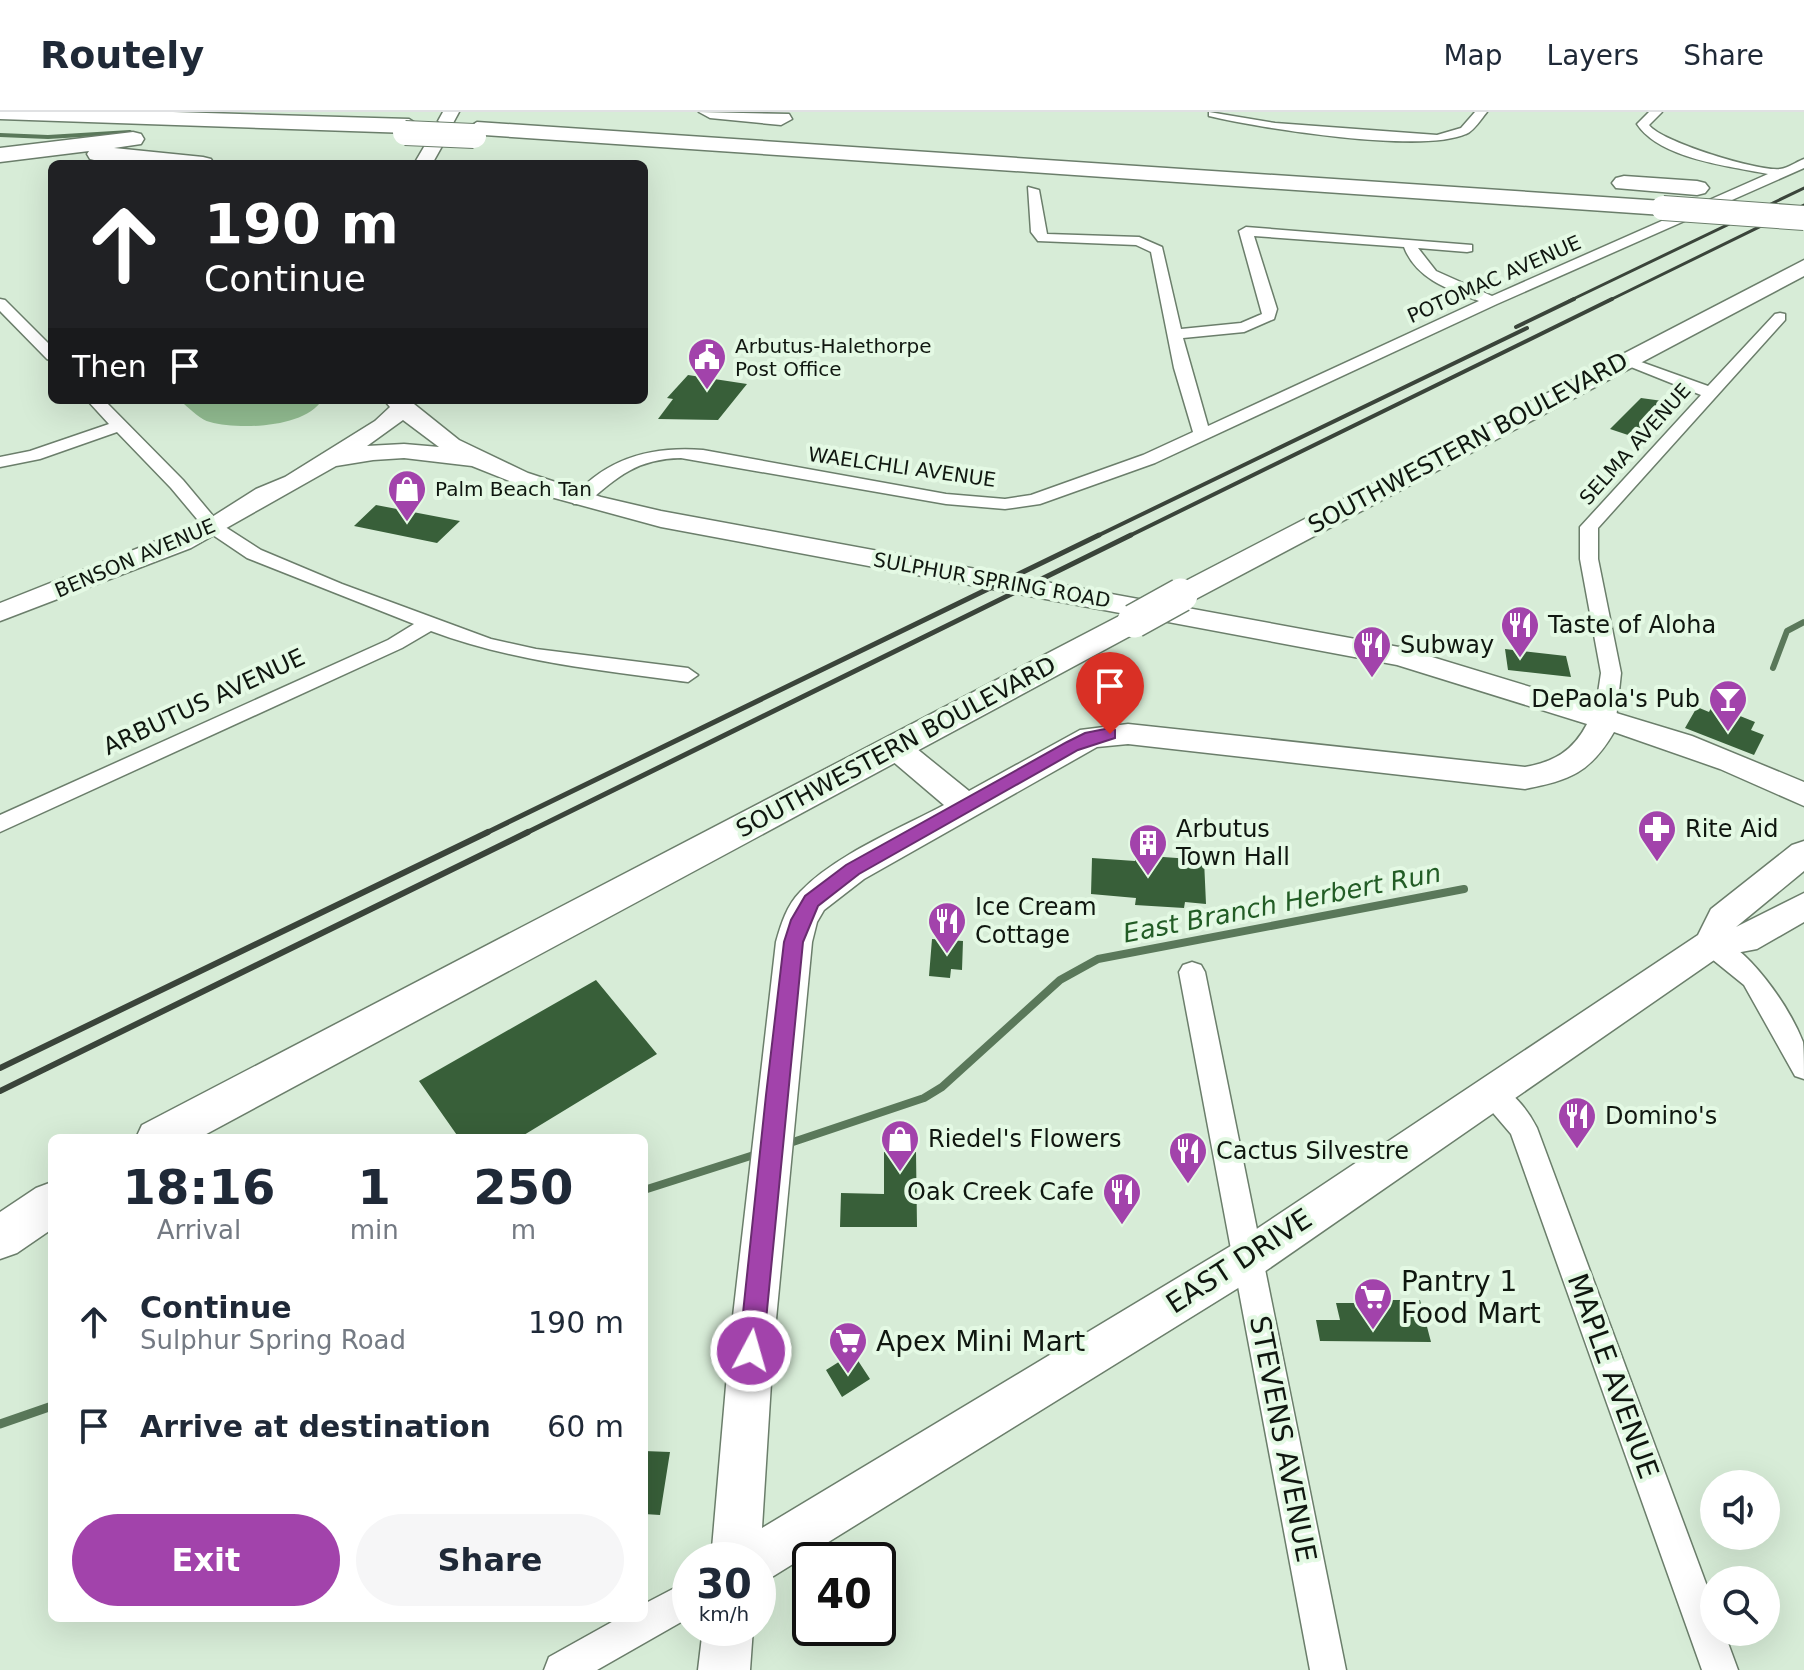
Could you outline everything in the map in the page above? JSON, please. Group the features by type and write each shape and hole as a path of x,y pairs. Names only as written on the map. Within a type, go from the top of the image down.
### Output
{"highway":[{"path":"0,113 407,129 801,150 1804,218"},
{"path":"720,113 805,122"},
{"path":"0,157 106,141 204,134 407,129"},
{"path":"1101,148 1804,196"},
{"path":"0,157 108,154 165,160"}],"main road":[{"name":"SOUTHWESTERN BOULEVARD","path":"166,1134 1804,267"},
{"path":"0,1213 48,1191"},
{"path":"0,1238 48,1206"}],"street":[{"path":"1213,114 1266,126 1437,139 1465,131 1481,112"},
{"path":"1656,112 1643,124 1647,134 1654,139 1673,147 1780,173"},
{"path":"425,160 437,139"},
{"name":"POTOMAC AVENUE","path":"1202,435 1492,301 1804,163"},
{"path":"1033,190 1038,232 1043,238 1139,241 1157,250 1202,435"},
{"path":"1176,334 1244,327 1269,316 1270,309 1246,231 1467,248"},
{"path":"1409,243 1412,253 1429,271 1492,301"},
{"path":"0,303 48,352"},
{"name":"SELMA AVENUE","path":"1605,719 1611,673 1589,559 1589,527 1780,317"},
{"path":"1624,361 1711,393"},
{"path":"99,404 177,484 213,527 275,563 428,624 504,649 688,675"},
{"name":"SULPHUR SPRING ROAD","path":"400,404 459,447 490,465 580,500 661,519 1399,656 1460,672 1731,759 1804,795"},
{"name":"BENSON AVENUE","path":"0,613 213,527 265,494 294,482 383,426 400,404"},
{"name":"BENSON AVENUE","path":"265,494 283,476 368,420 400,404"},
{"path":"0,462 34,455 120,426"},
{"name":"WAELCHLI AVENUE","path":"580,500 621,465 641,456 667,451 705,455 932,497 1005,504 1059,492 1149,459 1202,435"},
{"path":"294,482 350,457 391,451 429,452 490,465"},
{"name":"ARBUTUS AVENUE","path":"0,824 395,644 428,624"},
{"path":"737,1542 774,1124 794,942 800,920 812,901 852,870 1091,737 1110,734 1525,778 1551,774 1585,756 1605,719"},
{"name":"SULPHUR SPRING ROAD","path":"1605,719 1804,819"},
{"path":"895,747 966,806"},
{"name":"EAST DRIVE","path":"1711,944 1723,918 1804,853"},
{"name":"EAST DRIVE","path":"776,1547 1249,1258 1711,944 1745,939 1804,906"},
{"path":"1711,944 1753,978 1804,1068"},
{"name":"STEVENS AVENUE","path":"1192,972 1328,1670"},
{"name":"MAPLE AVENUE","path":"1490,1093 1509,1109 1523,1128 1720,1670"},
{"path":"648,1622 672,1608"},
{"path":"562,1670 647,1622"},
{"path":"724,1670 726,1646"}],"green space":[{"path":"184,404 318,404 287,421 254,426 207,421"}],"building":[{"name":"Arbutus-Halethorpe Post Office","path":"688,375 747,384 718,420 658,419 673,399 667,398"},
{"path":"1641,398 1670,402 1637,438 1610,429"},
{"name":"Palm Beach Tan","path":"376,505 460,521 437,543 354,526"},
{"name":"Taste of Aloha","path":"1505,649 1566,656 1571,677 1508,670"},
{"name":"DePaola's Pub","path":"1697,707 1709,712 1711,708 1725,710 1755,722 1751,730 1764,735 1754,755 1685,728"},
{"name":"Arbutus Town Hall","path":"1136,855 1204,860 1206,904 1185,902 1184,908 1135,905 1136,898 1091,894 1092,858 1135,861"},
{"name":"Ice Cream Cottage","path":"932,939 963,941 962,970 951,969 950,978 929,976"},
{"path":"596,980 657,1054 526,1134 456,1134 419,1081"},
{"name":"Riedel's Flowers","path":"884,1152 916,1152 917,1227 840,1227 841,1193 884,1194"},
{"name":"Pantry 1 Food Mart","path":"1358,1300 1420,1300 1431,1342 1320,1341 1316,1320 1340,1320 1336,1303 1358,1303"},
{"name":"Apex Mini Mart","path":"853,1353 870,1379 842,1397 826,1370"},
{"path":"648,1451 670,1452 660,1515 648,1514"}],"waterway":[{"path":"0,135 48,137 130,132"},
{"name":"East Branch Herbert Run","path":"1773,668 1787,631 1804,622"},
{"name":"East Branch Herbert Run","path":"787,1144 924,1098 942,1087 1060,980 1098,959 1464,889"},
{"name":"East Branch Herbert Run","path":"648,1189 760,1153"},
{"name":"East Branch Herbert Run","path":"0,1424 48,1407"}],"railway":[{"path":"1569,301 1804,188"},
{"path":"1608,301 1804,205"},
{"path":"1516,327 1574,299"},
{"path":"1127,537 1612,299"},
{"path":"1095,537 1527,328"},
{"path":"484,834 1099,535"},
{"path":"524,834 1131,535"},
{"path":"0,1068 488,832"},
{"path":"0,1091 528,832"}],"place":[{"name":"Arbutus-Halethorpe Post Office","path":"707,391"},
{"name":"Palm Beach Tan","path":"407,523"},
{"name":"Taste of Aloha","path":"1520,659"},
{"name":"Subway","path":"1372,679"},
{"name":"DePaola's Pub","path":"1728,733"},
{"name":"Rite Aid","path":"1657,863"},
{"name":"Arbutus Town Hall","path":"1148,877"},
{"name":"Ice Cream Cottage","path":"947,955"},
{"name":"Domino's","path":"1577,1150"},
{"name":"Riedel's Flowers","path":"900,1173"},
{"name":"Cactus Silvestre","path":"1188,1185"},
{"name":"Oak Creek Cafe","path":"1122,1226"},
{"name":"Pantry 1 Food Mart","path":"1373,1331"},
{"name":"Apex Mini Mart","path":"848,1375"}],"route":[{"path":"751,1351 776,1095 794,942 800,920 812,901 852,870 1072,746 1091,737 1110,734"}]}
